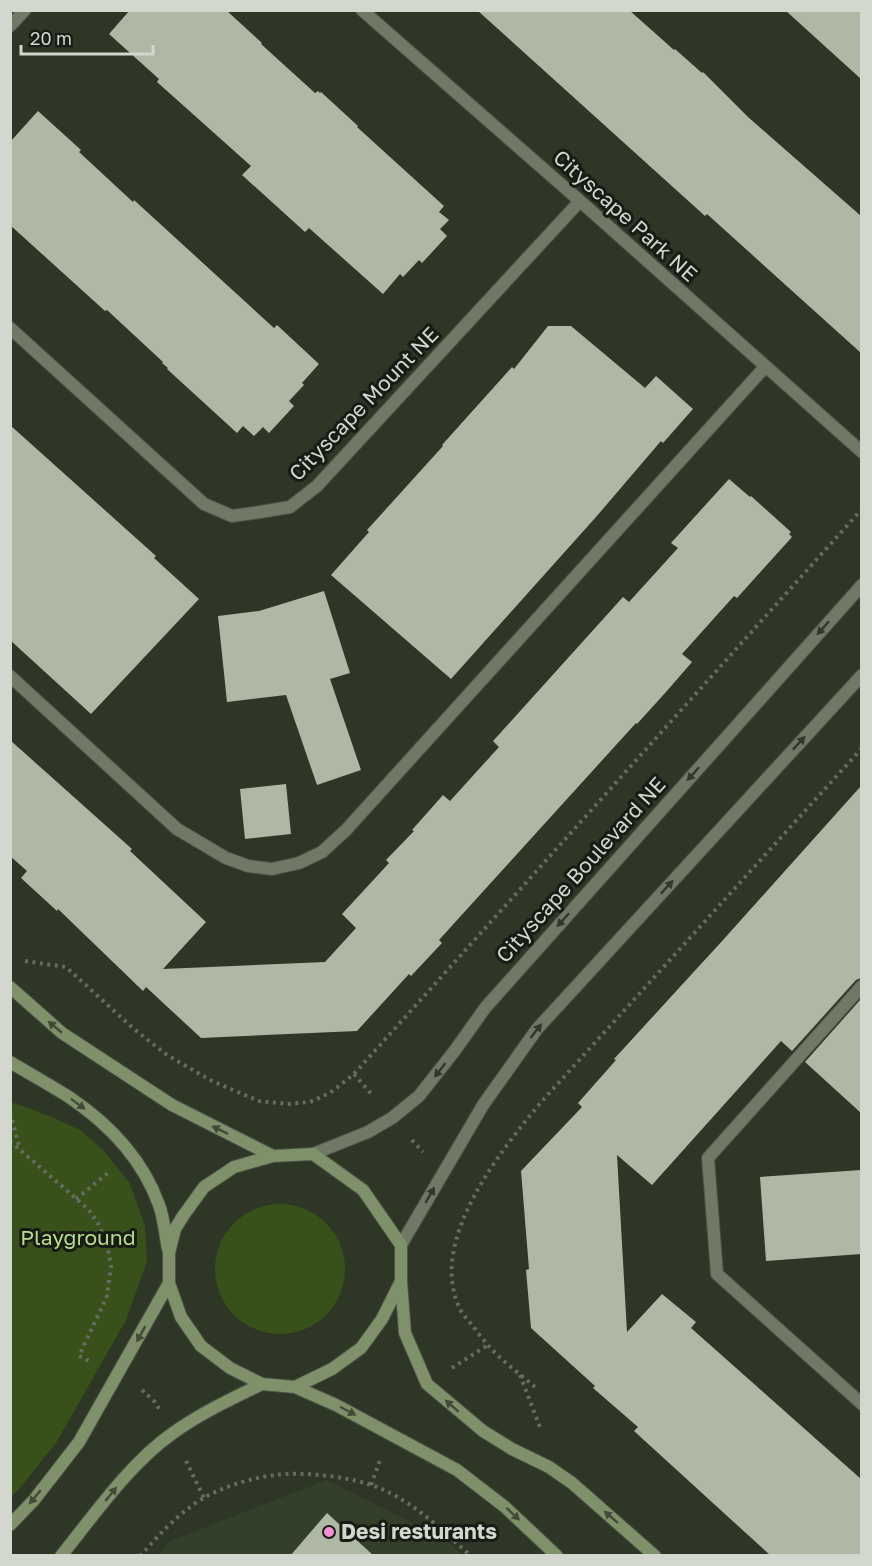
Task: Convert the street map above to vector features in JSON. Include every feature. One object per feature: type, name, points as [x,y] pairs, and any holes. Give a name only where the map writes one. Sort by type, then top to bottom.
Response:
[{"type":"street","points":[[10,26],[25,10]]},
{"type":"street","name":"Cityscape Park NE","points":[[362,10],[580,201],[861,453]]},
{"type":"street","name":"Cityscape Mount NE","points":[[10,328],[204,504],[232,516],[290,507],[317,486],[580,201]]},
{"type":"street","points":[[10,676],[177,829],[226,858],[248,866],[272,869],[299,863],[322,852],[346,830],[765,367]]},
{"type":"street","name":"Cityscape Boulevard NE","points":[[313,1154],[368,1132],[392,1118],[419,1096],[456,1049],[484,1008],[861,585]]},
{"type":"street","points":[[655,1556],[573,1483],[549,1467],[512,1449],[483,1431],[427,1384],[405,1333],[401,1245],[483,1105],[537,1029],[861,675]]},
{"type":"street","points":[[861,986],[708,1158],[717,1274],[861,1404]]},
{"type":"street","points":[[10,987],[62,1033],[172,1105],[273,1156]]},
{"type":"street","points":[[10,1062],[69,1097],[96,1118],[116,1135],[148,1179],[160,1206],[169,1253],[169,1283],[181,1317],[201,1347],[230,1368],[262,1384],[295,1387],[336,1405],[457,1470],[505,1507],[557,1556]]},
{"type":"street","points":[[169,1253],[176,1229],[204,1187],[234,1167],[273,1156],[313,1154],[363,1190],[401,1245]]},
{"type":"street","points":[[295,1387],[332,1369],[361,1348],[382,1319],[401,1281]]},
{"type":"street","points":[[10,1525],[34,1500],[79,1442],[169,1283]]},
{"type":"street","points":[[61,1556],[148,1453],[171,1434],[210,1409],[262,1384]]},
{"type":"path","points":[[22,961],[66,967],[134,1029],[167,1055],[212,1081],[259,1101],[287,1104],[310,1102],[330,1093],[354,1074],[861,509]]},
{"type":"path","points":[[535,1387],[488,1345],[460,1309],[452,1288],[452,1250],[463,1219],[484,1177],[515,1133],[543,1100],[861,748]]},
{"type":"path","points":[[10,1113],[20,1149]]},
{"type":"path","points":[[10,1141],[88,1209],[98,1223],[107,1244],[111,1266],[107,1296],[79,1356]]},
{"type":"path","points":[[519,1372],[560,1475]]},
{"type":"path","points":[[140,1556],[183,1512],[207,1496],[242,1482],[276,1475],[346,1478],[380,1488],[434,1523],[471,1556]]},
{"type":"shaded area","points":[[327,1480],[443,1538],[463,1555],[158,1556],[170,1541]]},
{"type":"green space","name":"Playground","points":[[11,1102],[80,1130],[103,1150],[129,1182],[145,1225],[147,1261],[126,1320],[56,1443],[11,1497]]},
{"type":"green space","points":[[280,1204],[305,1209],[326,1223],[340,1244],[345,1269],[340,1294],[326,1315],[305,1329],[280,1334],[255,1329],[234,1315],[220,1294],[215,1269],[220,1244],[234,1223],[255,1209]]},
{"type":"building","points":[[130,10],[226,10],[315,93],[321,92],[444,206],[439,212],[449,220],[440,229],[447,236],[422,263],[419,260],[403,277],[400,274],[383,294],[309,228],[305,232],[242,175],[251,166],[157,82],[159,79],[109,34]]},
{"type":"building","points":[[477,10],[629,10],[703,72],[748,117],[861,216],[861,353],[707,214],[705,216]]},
{"type":"building","points":[[785,10],[861,10],[861,79]]},
{"type":"building","points":[[38,111],[133,202],[134,200],[274,328],[277,325],[319,364],[289,401],[294,406],[269,433],[263,427],[254,436],[243,426],[237,433],[107,310],[105,311],[10,225],[10,142]]},
{"type":"building","points":[[548,326],[571,326],[645,388],[656,376],[693,409],[663,443],[661,441],[451,679],[331,575],[369,532],[367,530],[442,445],[512,367],[514,369]]},
{"type":"building","points":[[10,425],[156,556],[154,558],[199,599],[91,714],[10,640]]},
{"type":"building","points":[[729,479],[791,532],[789,534],[792,537],[737,598],[734,596],[682,654],[692,662],[666,692],[439,940],[442,943],[411,976],[409,974],[357,1031],[201,1038],[146,987],[143,991],[58,909],[57,911],[21,878],[27,871],[10,856],[10,740],[132,849],[130,851],[206,922],[163,969],[325,962],[356,928],[342,914],[389,863],[386,860],[414,831],[412,830],[443,795],[450,801],[499,747],[493,741],[623,597],[629,602],[678,548],[671,543]]},
{"type":"building","points":[[324,591],[350,673],[330,679],[361,770],[317,785],[286,695],[227,702],[218,616],[259,611]]},
{"type":"building","points":[[286,784],[291,834],[245,839],[240,789]]},
{"type":"building","points":[[861,786],[861,978],[856,980],[792,1051],[781,1041],[652,1185],[617,1155],[627,1332],[662,1294],[696,1322],[691,1328],[861,1479],[861,1556],[771,1556],[634,1431],[638,1427],[593,1388],[595,1386],[531,1328],[521,1171],[582,1107],[578,1103],[616,1060],[614,1059]]},
{"type":"building","points":[[861,999],[861,1113],[805,1062]]},
{"type":"building","points":[[861,1170],[861,1254],[766,1261],[760,1177]]},
{"type":"building","name":"Desi resturants","points":[[327,1513],[374,1556],[290,1556]]},
{"type":"place","name":"Desi resturants","points":[[329,1532]]}]
